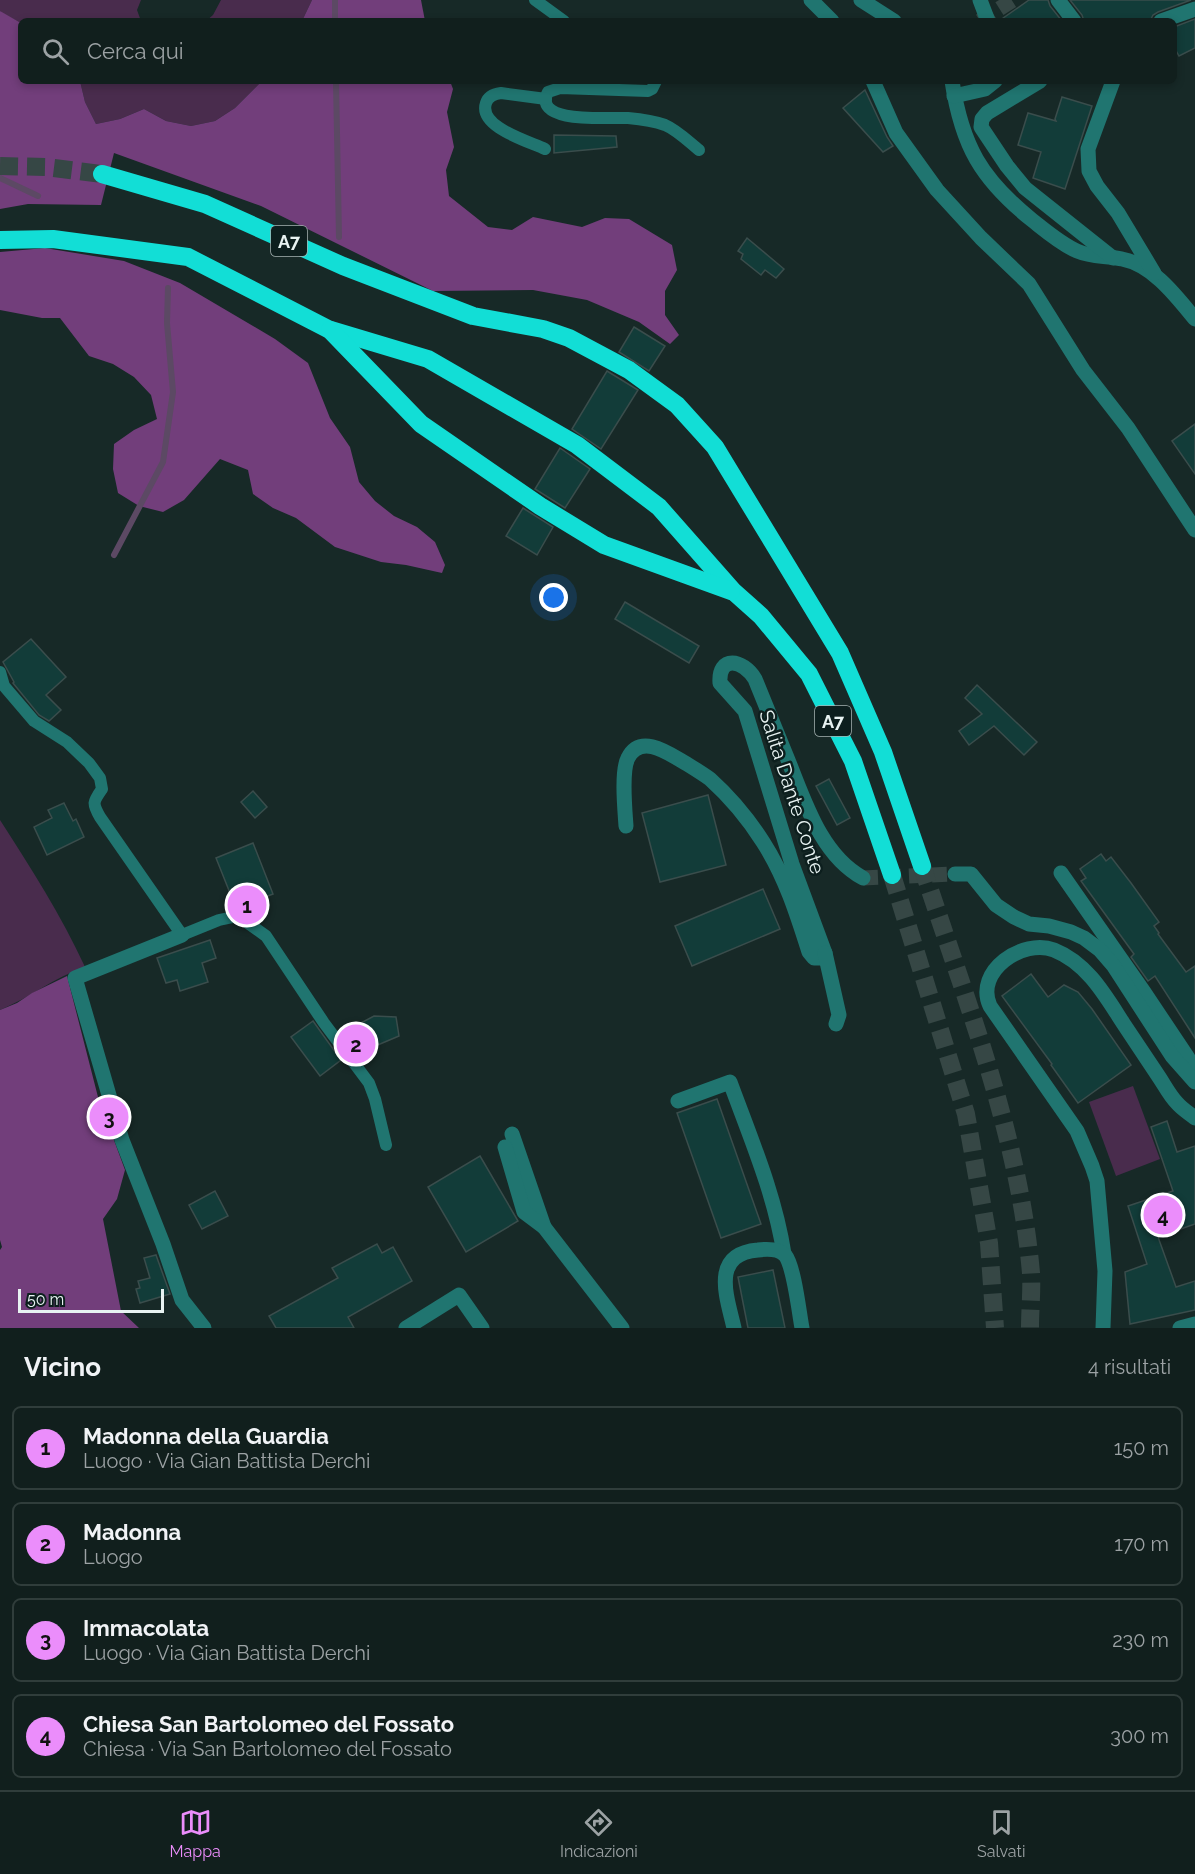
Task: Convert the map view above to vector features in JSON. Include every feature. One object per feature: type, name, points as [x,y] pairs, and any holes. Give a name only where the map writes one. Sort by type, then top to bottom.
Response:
[{"type":"highway","name":"A7","points":[[102,174],[205,204],[344,266],[473,316],[543,329],[568,338],[629,370],[677,405],[715,447],[840,653],[883,752],[922,866]]},
{"type":"highway","name":"A7","points":[[0,240],[52,239],[188,257],[328,328],[428,359],[577,445],[659,507],[733,591],[761,616],[809,674],[853,761],[892,875]]},
{"type":"highway","name":"A7","points":[[328,328],[421,424],[540,506],[604,545],[733,591]]},
{"type":"street","points":[[811,0],[829,18]]},
{"type":"street","points":[[861,0],[889,18]]},
{"type":"street","points":[[980,0],[987,18]]},
{"type":"street","points":[[1058,0],[1072,18]]},
{"type":"street","points":[[1170,18],[1195,9]]},
{"type":"street","points":[[874,84],[896,133],[937,190],[981,238],[1029,284],[1083,370],[1128,428],[1195,530]]},
{"type":"street","points":[[991,84],[985,89],[953,89],[960,121],[974,157],[995,187],[1024,214],[1076,250],[1088,255],[1132,262],[1156,277],[1195,319]]},
{"type":"street","points":[[1035,84],[987,113],[982,119],[981,127],[1025,188],[1113,258]]},
{"type":"street","points":[[1112,84],[1088,149],[1089,171],[1097,186],[1118,213],[1156,277]]},
{"type":"street","name":"Salita Dante Conte","points":[[836,1024],[839,1015],[825,953],[792,864],[745,711],[720,683],[721,671],[725,666],[739,663],[752,674],[818,828],[837,858],[863,878]]},
{"type":"street","name":"Salita Dante Conte","points":[[626,826],[625,768],[628,758],[634,750],[640,747],[649,746],[663,750],[710,780],[740,810],[762,841],[781,874],[809,952],[814,958],[822,958],[825,953]]},
{"type":"street","points":[[1061,873],[1195,1070]]},
{"type":"street","points":[[956,874],[970,874],[996,905],[1014,917],[1029,924],[1071,932],[1095,945],[1113,965],[1172,1056],[1195,1082]]},
{"type":"street","points":[[182,935],[75,978],[122,1140],[163,1244],[182,1300],[204,1328]]},
{"type":"street","points":[[1103,1328],[1105,1271],[1097,1181],[1077,1131],[990,1006],[986,990],[991,975],[1011,956],[1033,948],[1048,948],[1071,959],[1103,991],[1176,1102],[1195,1118]]},
{"type":"street","points":[[678,1101],[730,1083],[780,1226],[784,1254],[790,1267],[802,1328]]},
{"type":"street","points":[[508,1140],[524,1212],[544,1227],[622,1328]]},
{"type":"street","points":[[734,1328],[725,1286],[728,1265],[736,1257],[752,1250],[775,1250],[784,1254]]},
{"type":"street","points":[[406,1328],[459,1295],[482,1328]]},
{"type":"street","points":[[1180,1328],[1195,1324]]},
{"type":"lane","points":[[535,0],[560,18]]},
{"type":"lane","points":[[654,84],[648,91],[560,88],[548,92],[546,99],[548,108],[563,115],[583,118],[629,118],[667,126],[699,150]]},
{"type":"lane","points":[[545,149],[490,122],[485,109],[489,97],[494,94],[546,99]]},
{"type":"lane","points":[[0,672],[4,686],[34,720],[67,742],[89,763],[100,778],[102,789],[94,801],[94,807],[182,935],[219,920],[238,916],[266,936],[324,1023],[369,1083],[386,1145]]},
{"type":"shaded area","points":[[0,0],[141,0],[137,10],[140,18],[18,18],[18,21],[0,11]]},
{"type":"shaded area","points":[[221,0],[312,0],[303,18],[210,18]]},
{"type":"shaded area","points":[[312,0],[421,0],[424,18],[303,18]]},
{"type":"shaded area","points":[[0,11],[18,21],[18,84],[81,84],[85,102],[96,124],[120,119],[144,109],[166,121],[191,126],[215,121],[235,108],[259,84],[451,84],[453,89],[447,112],[454,147],[446,170],[449,196],[488,227],[512,230],[533,217],[582,227],[605,218],[629,219],[672,245],[677,270],[665,291],[665,315],[679,335],[670,344],[639,322],[587,300],[533,290],[433,291],[261,206],[114,153],[101,205],[28,204],[0,209]]},
{"type":"shaded area","points":[[81,84],[259,84],[235,108],[215,121],[191,126],[166,121],[144,109],[120,119],[96,124],[85,102]]},
{"type":"shaded area","points":[[45,248],[124,261],[180,283],[275,339],[308,363],[330,418],[350,447],[359,482],[375,501],[394,516],[417,527],[435,542],[445,565],[442,573],[381,562],[335,547],[296,518],[273,508],[253,494],[248,470],[220,459],[184,500],[163,512],[139,506],[118,493],[113,469],[114,444],[134,430],[157,419],[151,395],[134,377],[113,364],[89,356],[60,318],[42,318],[0,310],[0,252]]},
{"type":"shaded area","points":[[0,820],[56,910],[85,967],[63,976],[0,1010]]},
{"type":"shaded area","points":[[67,976],[98,1097],[125,1170],[117,1199],[103,1219],[121,1311],[139,1328],[0,1328],[0,1250],[2,1247],[0,1240],[0,1010]]},
{"type":"shaded area","points":[[1133,1086],[1160,1159],[1116,1176],[1089,1102]]},
{"type":"building","points":[[1029,0],[1048,0],[1060,18],[1003,18]]},
{"type":"building","points":[[1070,0],[1191,0],[1158,12],[1152,18],[1083,18]]},
{"type":"building","points":[[1195,19],[1195,48],[1179,56],[1177,52],[1177,26]]},
{"type":"building","points":[[865,90],[893,146],[883,152],[843,108]]},
{"type":"building","points":[[1062,97],[1092,106],[1065,189],[1033,178],[1041,152],[1018,145],[1028,113],[1056,121]]},
{"type":"building","points":[[554,135],[616,136],[617,147],[554,153]]},
{"type":"building","points":[[747,238],[784,269],[776,278],[765,270],[761,275],[741,259],[743,254],[738,251]]},
{"type":"building","points":[[634,327],[665,346],[649,371],[619,352]]},
{"type":"building","points":[[607,371],[638,390],[601,449],[572,429]]},
{"type":"building","points":[[1195,424],[1195,474],[1172,441]]},
{"type":"building","points":[[560,448],[590,469],[565,508],[535,489]]},
{"type":"building","points":[[523,508],[553,527],[537,555],[506,536]]},
{"type":"building","points":[[625,602],[699,646],[689,663],[615,619]]},
{"type":"building","points":[[31,639],[66,677],[46,695],[61,710],[49,721],[39,715],[13,683],[3,662]]},
{"type":"building","points":[[977,685],[1037,742],[1024,755],[994,726],[969,745],[959,731],[982,714],[965,698]]},
{"type":"building","points":[[829,779],[850,818],[837,825],[816,786]]},
{"type":"building","points":[[253,791],[267,807],[255,818],[241,802]]},
{"type":"building","points":[[708,795],[726,865],[660,882],[642,813]]},
{"type":"building","points":[[64,803],[73,821],[76,819],[84,837],[47,855],[34,827],[52,818],[48,810]]},
{"type":"building","points":[[253,843],[273,894],[236,908],[216,858]]},
{"type":"building","points":[[1101,854],[1106,861],[1111,857],[1131,883],[1159,922],[1154,926],[1158,934],[1186,972],[1195,966],[1195,1038],[1155,976],[1148,981],[1131,957],[1134,954],[1081,881],[1086,878],[1080,869]]},
{"type":"building","points":[[763,889],[780,929],[692,966],[675,926]]},
{"type":"building","points":[[210,940],[216,958],[202,963],[208,982],[180,991],[177,980],[166,983],[157,958]]},
{"type":"building","points":[[1031,974],[1048,997],[1064,985],[1078,992],[1131,1065],[1078,1103],[1002,996]]},
{"type":"building","points":[[374,1016],[396,1017],[399,1036],[361,1052],[358,1048],[355,1050],[342,1033]]},
{"type":"building","points":[[313,1021],[341,1060],[320,1076],[291,1037]]},
{"type":"building","points":[[717,1099],[761,1224],[721,1238],[677,1113]]},
{"type":"building","points":[[1167,1121],[1177,1152],[1195,1146],[1195,1224],[1158,1237],[1176,1287],[1195,1281],[1195,1310],[1130,1324],[1125,1272],[1147,1264],[1128,1206],[1173,1191],[1151,1127]]},
{"type":"building","points":[[480,1156],[518,1221],[466,1252],[428,1187]]},
{"type":"building","points":[[215,1191],[228,1216],[202,1229],[189,1205]]},
{"type":"building","points":[[377,1244],[382,1253],[393,1247],[412,1281],[348,1317],[354,1328],[276,1328],[269,1316],[338,1278],[332,1268]]},
{"type":"building","points":[[156,1255],[170,1294],[140,1303],[136,1289],[140,1288],[138,1281],[150,1278],[144,1258]]},
{"type":"building","points":[[773,1270],[785,1328],[748,1328],[738,1277]]},
{"type":"waterway","points":[[335,0],[335,18]]},
{"type":"waterway","points":[[336,84],[339,237]]},
{"type":"waterway","points":[[0,178],[38,196]]},
{"type":"waterway","points":[[114,555],[163,462],[173,392],[167,323],[168,288]]},
{"type":"tunnel","points":[[985,18],[1013,0]]},
{"type":"tunnel","points":[[0,166],[46,167],[102,174]]},
{"type":"tunnel","points":[[922,866],[988,1067],[1015,1169],[1025,1221],[1031,1273],[1030,1328]]},
{"type":"tunnel","points":[[863,878],[955,874]]},
{"type":"tunnel","points":[[892,875],[966,1114],[989,1243],[995,1328]]},
{"type":"place","name":"Madonna della Guardia","points":[[247,905]]},
{"type":"place","name":"Madonna","points":[[356,1044]]},
{"type":"place","name":"Immacolata","points":[[109,1117]]},
{"type":"place","name":"Chiesa San Bartolomeo del Fossato","points":[[1163,1215]]}]
